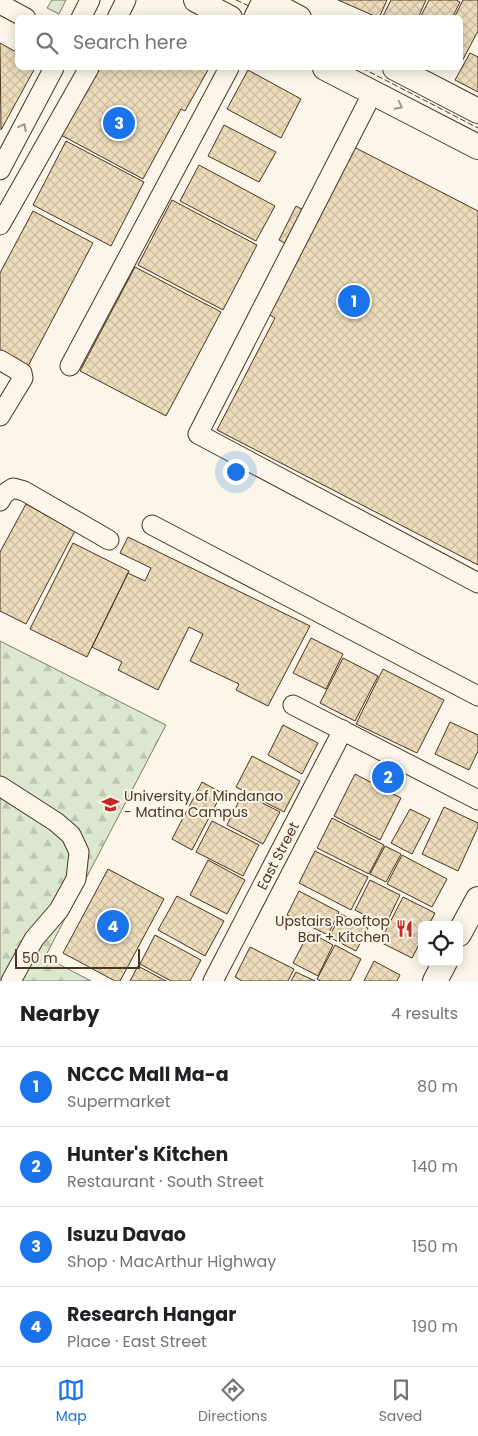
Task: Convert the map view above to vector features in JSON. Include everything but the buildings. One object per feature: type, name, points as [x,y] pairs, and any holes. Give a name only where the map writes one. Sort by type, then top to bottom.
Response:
[{"type":"main road","points":[[196,0],[224,15]]},
{"type":"main road","points":[[258,15],[265,0],[293,15]]},
{"type":"main road","points":[[329,70],[478,147]]},
{"type":"main road","points":[[399,70],[478,111]]},
{"type":"main road","points":[[463,927],[478,899]]},
{"type":"main road","points":[[435,981],[443,966]]},
{"type":"street","points":[[82,15],[90,0]]},
{"type":"street","points":[[118,15],[126,0]]},
{"type":"street","points":[[0,4],[20,15]]},
{"type":"street","points":[[0,170],[53,70]]},
{"type":"street","points":[[0,225],[88,70]]},
{"type":"street","points":[[70,366],[229,70]]},
{"type":"street","points":[[373,92],[198,434],[478,583]]},
{"type":"street","points":[[0,360],[22,373],[23,378],[0,416]]},
{"type":"street","points":[[0,501],[4,494],[12,488],[24,491],[110,540]]},
{"type":"street","points":[[152,525],[478,696]]},
{"type":"street","points":[[293,705],[478,800]]},
{"type":"street","name":"East Street","points":[[213,981],[343,730]]},
{"type":"street","points":[[0,786],[56,822],[71,835],[79,852],[76,880],[59,910],[34,939],[11,981]]},
{"type":"green space","points":[[52,0],[66,0],[59,14],[47,8]]},
{"type":"green space","points":[[0,641],[166,725],[45,957],[91,981],[0,981]]},
{"type":"fence","points":[[236,0],[249,6]]},
{"type":"fence","points":[[366,70],[478,128]]},
{"type":"place","name":"Isuzu Davao","points":[[119,123]]},
{"type":"place","name":"NCCC Mall Ma-a","points":[[354,301]]},
{"type":"place","name":"Hunter's Kitchen","points":[[388,777]]},
{"type":"place","name":"University of Mindanao - Matina Campus","points":[[110,804]]},
{"type":"place","name":"Research Hangar","points":[[113,926]]},
{"type":"place","name":"Upstairs Rooftop Bar + Kitchen","points":[[404,929]]}]
